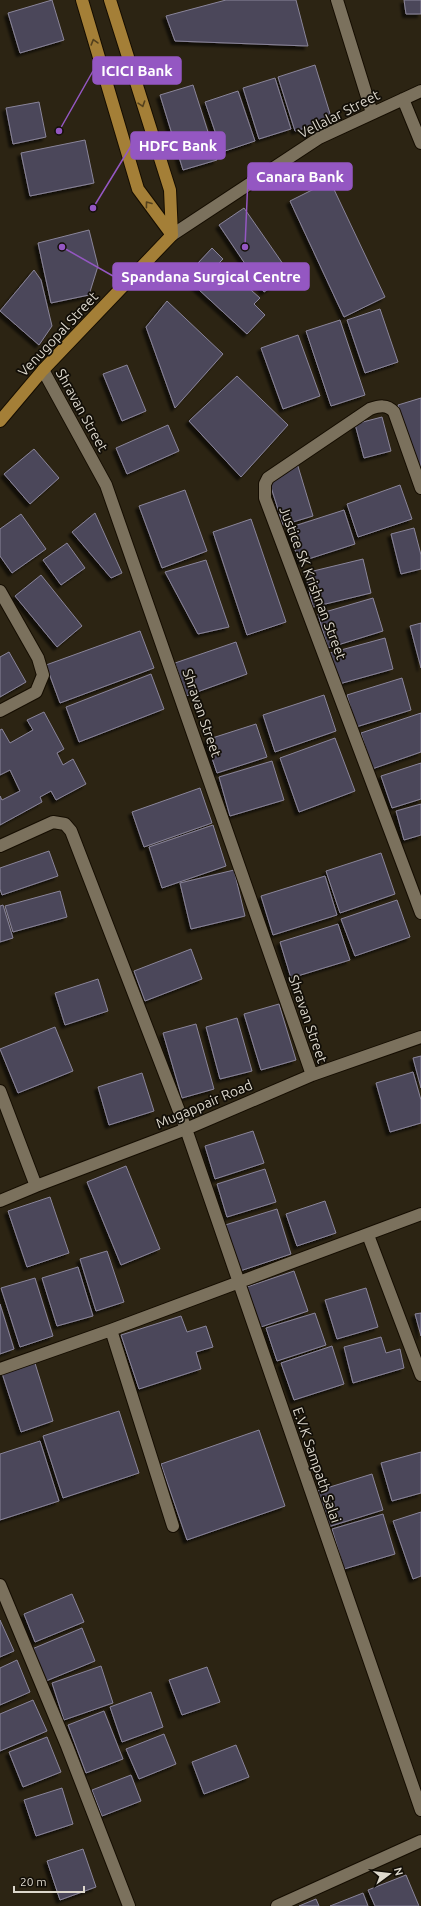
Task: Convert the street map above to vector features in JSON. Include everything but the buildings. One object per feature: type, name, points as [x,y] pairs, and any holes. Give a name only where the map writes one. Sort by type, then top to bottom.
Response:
[{"type":"main road","points":[[82,0],[138,189],[172,235]]},
{"type":"main road","points":[[110,0],[170,190],[172,235]]},
{"type":"main road","name":"Venugopal Street","points":[[0,421],[43,370],[172,235]]},
{"type":"street","points":[[337,0],[372,113]]},
{"type":"street","name":"Vellalar Street","points":[[172,235],[319,138],[421,91]]},
{"type":"street","points":[[403,99],[421,143]]},
{"type":"street","name":"Shravan Street","points":[[43,370],[106,485],[312,1075]]},
{"type":"street","name":"Justice SK Krishnan Street","points":[[421,488],[394,412],[390,408],[379,406],[370,409],[268,478],[264,490],[268,505],[421,913]]},
{"type":"street","points":[[0,591],[38,658],[43,675],[36,692],[0,711]]},
{"type":"street","name":"E.V.K Sampath Salai","points":[[0,846],[53,822],[65,824],[71,831],[186,1129],[421,1810]]},
{"type":"street","name":"Mugappair Road","points":[[0,1201],[186,1129],[312,1075],[421,1037]]},
{"type":"street","points":[[0,1091],[36,1186]]},
{"type":"street","points":[[0,1369],[111,1330],[421,1214]]},
{"type":"street","points":[[368,1235],[421,1375]]},
{"type":"street","points":[[111,1330],[173,1526]]},
{"type":"street","points":[[0,1585],[67,1746],[129,1906]]},
{"type":"street","points":[[277,1906],[421,1840]]},
{"type":"place","name":"ICICI Bank","points":[[59,131]]},
{"type":"place","name":"HDFC Bank","points":[[93,208]]},
{"type":"place","name":"Spandana Surgical Centre","points":[[62,247]]},
{"type":"place","name":"Canara Bank","points":[[245,247]]}]
